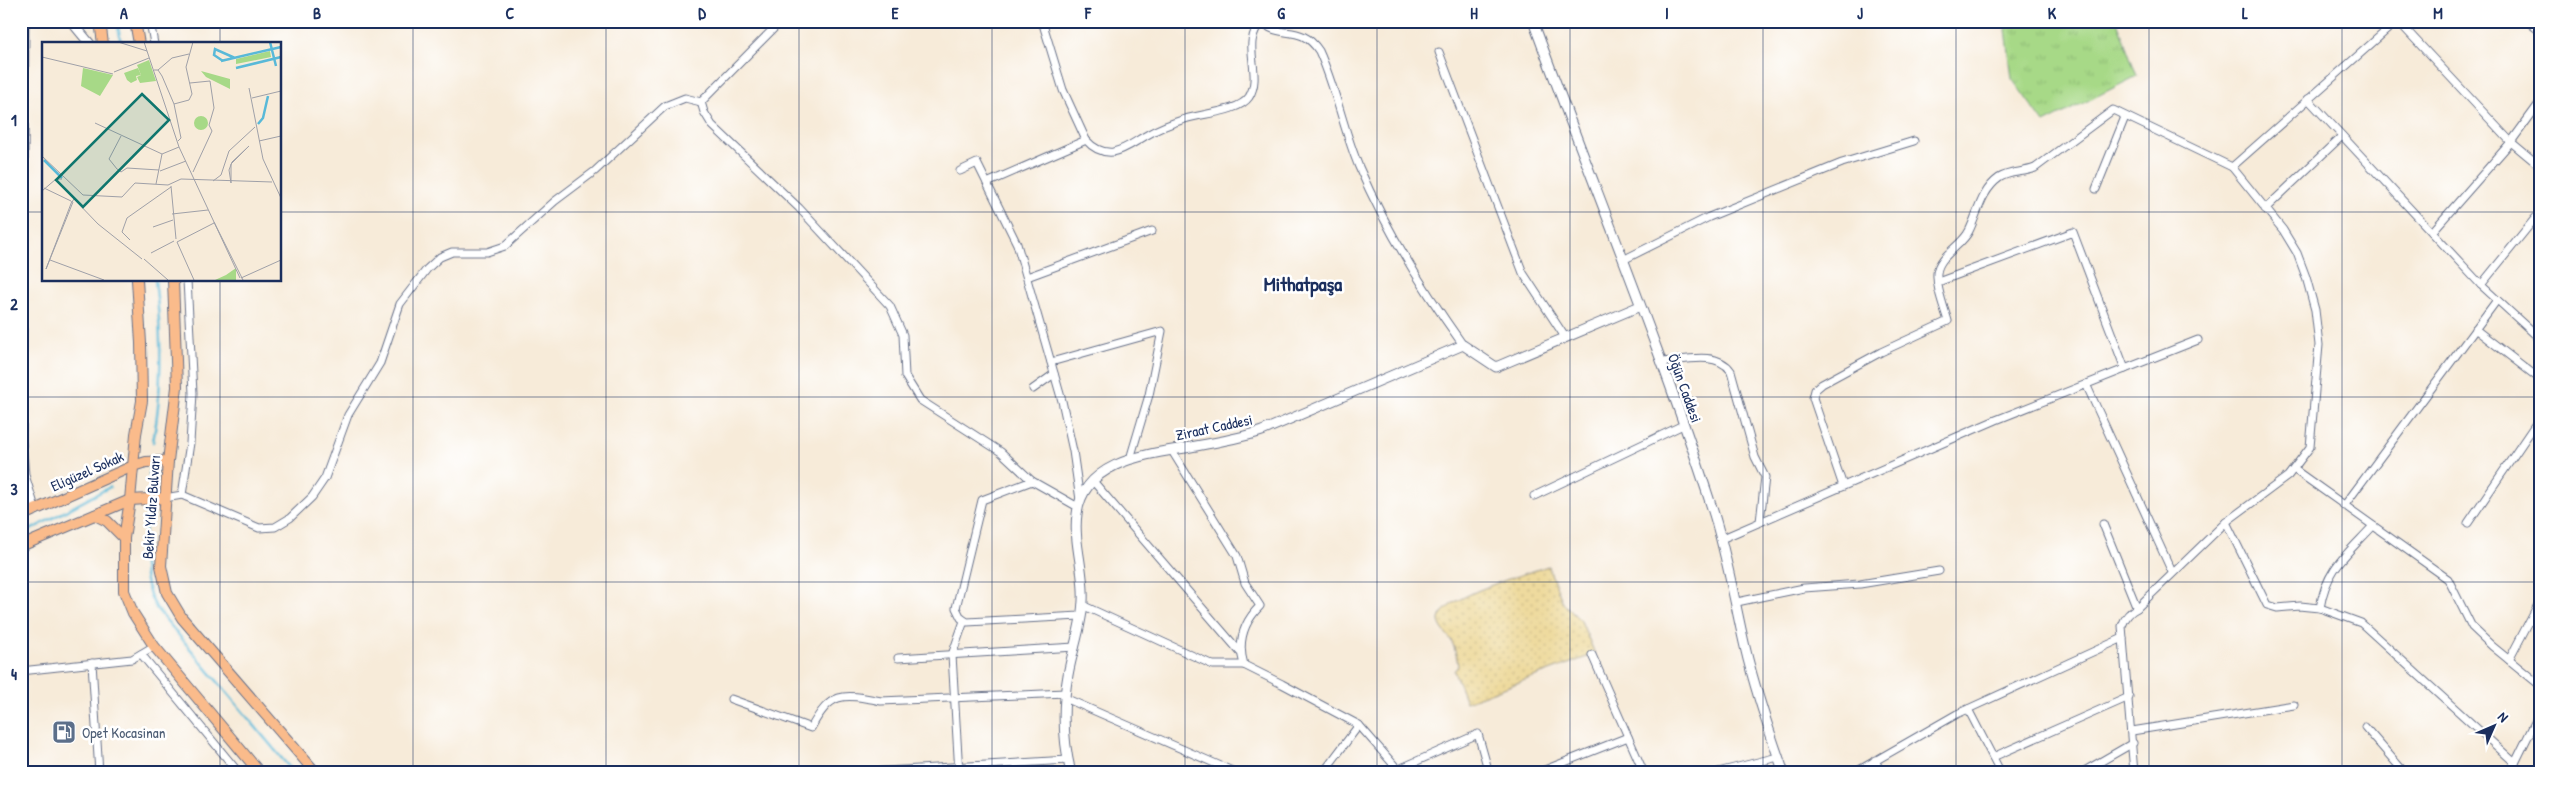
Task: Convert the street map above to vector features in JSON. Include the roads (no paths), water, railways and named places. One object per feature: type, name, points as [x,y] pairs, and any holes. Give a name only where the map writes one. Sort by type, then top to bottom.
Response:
[{"type":"main road","points":[[100,21],[103,42]]},
{"type":"main road","points":[[134,21],[138,42]]},
{"type":"main road","name":"Bekir Yıldız Bulvarı","points":[[136,281],[141,343],[142,401],[124,538],[124,592],[133,613],[154,646],[259,772]]},
{"type":"main road","name":"Bekir Yıldız Bulvarı","points":[[172,281],[177,380],[165,498],[161,566],[164,584],[171,602],[182,618],[316,773]]},
{"type":"main road","name":"Eligüzel Sokak","points":[[21,516],[133,466],[146,462],[168,461]]},
{"type":"main road","points":[[21,546],[130,500],[165,498]]},
{"type":"main road","points":[[94,515],[107,521],[124,538]]},
{"type":"street","points":[[71,21],[88,42]]},
{"type":"street","points":[[150,21],[154,42]]},
{"type":"street","points":[[700,102],[781,21]]},
{"type":"street","points":[[1043,22],[1063,90],[1086,140],[1099,150],[1118,151],[1177,122],[1238,107],[1248,98],[1254,84],[1250,44],[1257,26],[1262,21],[1276,31],[1302,34],[1312,41],[1322,56],[1350,145],[1380,212],[1415,273],[1463,345],[1496,367],[1640,306]]},
{"type":"street","name":"Öğün Caddesi","points":[[1532,21],[1623,260],[1683,425],[1721,539],[1737,602],[1745,647],[1762,712],[1784,773]]},
{"type":"street","points":[[2232,167],[2398,21],[2511,142],[2541,167]]},
{"type":"street","points":[[2527,21],[2541,32]]},
{"type":"street","points":[[25,24],[22,99],[22,443],[25,476],[36,510]]},
{"type":"street","points":[[1439,52],[1523,273],[1565,338]]},
{"type":"street","points":[[165,498],[182,495],[259,528],[275,527],[290,518],[312,498],[325,478],[348,415],[380,363],[397,309],[423,272],[440,257],[452,252],[487,252],[505,246],[555,201],[595,171],[665,106],[685,98],[700,102]]},
{"type":"street","points":[[2308,99],[2481,285],[2541,340]]},
{"type":"street","points":[[2432,232],[2511,142],[2541,100]]},
{"type":"street","points":[[700,102],[712,125],[799,208],[890,306],[903,335],[906,376],[920,400],[1001,452],[1032,480],[1079,503]]},
{"type":"street","points":[[1843,486],[1813,398],[1815,390],[1822,384],[1881,352],[1948,321],[1938,282],[1940,265],[1969,232],[1980,204],[1997,180],[2008,174],[2022,173],[2035,168],[2112,110],[2232,167],[2283,230],[2297,253],[2306,277],[2317,320],[2318,357],[2310,447],[2295,470],[2282,482],[2226,522],[2172,572],[2137,608],[2130,611],[2124,620],[2134,773]]},
{"type":"street","points":[[2096,189],[2126,117]]},
{"type":"street","points":[[2265,209],[2342,136]]},
{"type":"street","points":[[987,182],[1086,140]]},
{"type":"street","points":[[1623,260],[1718,213],[1842,163],[1914,140]]},
{"type":"street","points":[[960,171],[977,163],[1017,244],[1070,434],[1079,503],[1077,522],[1082,605],[1065,695],[1064,730],[1070,773]]},
{"type":"street","points":[[2481,285],[2541,211]]},
{"type":"street","points":[[1027,277],[1152,231]]},
{"type":"street","points":[[1938,282],[2073,232],[2125,369]]},
{"type":"street","points":[[182,495],[190,443],[193,393],[187,281]]},
{"type":"street","points":[[2344,506],[2497,300]]},
{"type":"street","points":[[2475,329],[2541,380]]},
{"type":"street","points":[[1051,362],[1162,331],[1149,395],[1130,459]]},
{"type":"street","points":[[1721,539],[1996,420],[2198,340]]},
{"type":"street","name":"Ziraat Caddesi","points":[[1079,503],[1093,481],[1115,465],[1130,459],[1238,439],[1262,431],[1463,345]]},
{"type":"street","points":[[1661,362],[1712,358],[1721,361],[1731,371],[1755,457],[1765,477],[1760,522]]},
{"type":"street","points":[[1033,389],[1054,374]]},
{"type":"street","points":[[2086,384],[2172,572]]},
{"type":"street","points":[[2468,523],[2541,416]]},
{"type":"street","points":[[1534,496],[1683,425]]},
{"type":"street","points":[[1172,451],[1237,556],[1245,583],[1260,606],[1245,626],[1240,652]]},
{"type":"street","points":[[2295,470],[2448,579],[2472,626],[2541,686]]},
{"type":"street","points":[[964,621],[956,612],[956,604],[982,500],[1032,480]]},
{"type":"street","points":[[1093,481],[1240,652],[1244,665]]},
{"type":"street","points":[[2226,522],[2266,605],[2277,608],[2300,606],[2320,608],[2361,623],[2390,652],[2420,675],[2515,763]]},
{"type":"street","points":[[2102,524],[2137,608]]},
{"type":"street","points":[[2320,608],[2323,588],[2331,573],[2373,526]]},
{"type":"street","points":[[1737,602],[1796,589],[1860,584],[1939,571]]},
{"type":"street","points":[[2510,660],[2541,599]]},
{"type":"street","points":[[1082,605],[1212,665],[1244,665],[1359,725],[1400,771],[1478,734],[1489,773]]},
{"type":"street","points":[[964,621],[1080,616]]},
{"type":"street","points":[[959,770],[952,655],[964,621]]},
{"type":"street","points":[[1854,773],[1968,709],[2124,638]]},
{"type":"street","points":[[21,671],[132,659],[154,646]]},
{"type":"street","points":[[898,658],[1074,648]]},
{"type":"street","points":[[141,654],[238,772]]},
{"type":"street","points":[[1592,655],[1644,773]]},
{"type":"street","points":[[92,663],[99,773]]},
{"type":"street","points":[[731,699],[811,728],[825,705],[836,698],[881,701],[1065,695],[1237,773]]},
{"type":"street","points":[[1993,757],[2129,698]]},
{"type":"street","points":[[2132,731],[2294,705]]},
{"type":"street","points":[[1968,709],[2001,773]]},
{"type":"street","points":[[2507,773],[2515,763],[2541,710]]},
{"type":"street","points":[[1323,773],[1359,725]]},
{"type":"street","points":[[2365,727],[2405,773]]},
{"type":"street","points":[[1538,773],[1628,737]]},
{"type":"street","points":[[2082,773],[2133,743]]},
{"type":"street","points":[[1714,773],[1778,758]]},
{"type":"street","points":[[851,773],[959,770],[1068,760]]},
{"type":"street","points":[[1875,760],[1881,773]]},
{"type":"street","points":[[198,773],[259,772]]},
{"type":"waterway","points":[[117,21],[121,42]]},
{"type":"waterway","points":[[153,442],[160,381],[159,320],[155,281]]},
{"type":"waterway","points":[[149,483],[150,465]]},
{"type":"waterway","points":[[21,535],[110,487]]},
{"type":"waterway","points":[[147,512],[144,536],[145,573],[147,585],[156,608],[294,773]]},
{"type":"place","name":"Opet Kocasinan","points":[[64,732]]},
{"type":"district","name":"Mithatpaşa","points":[[1303,283]]}]
